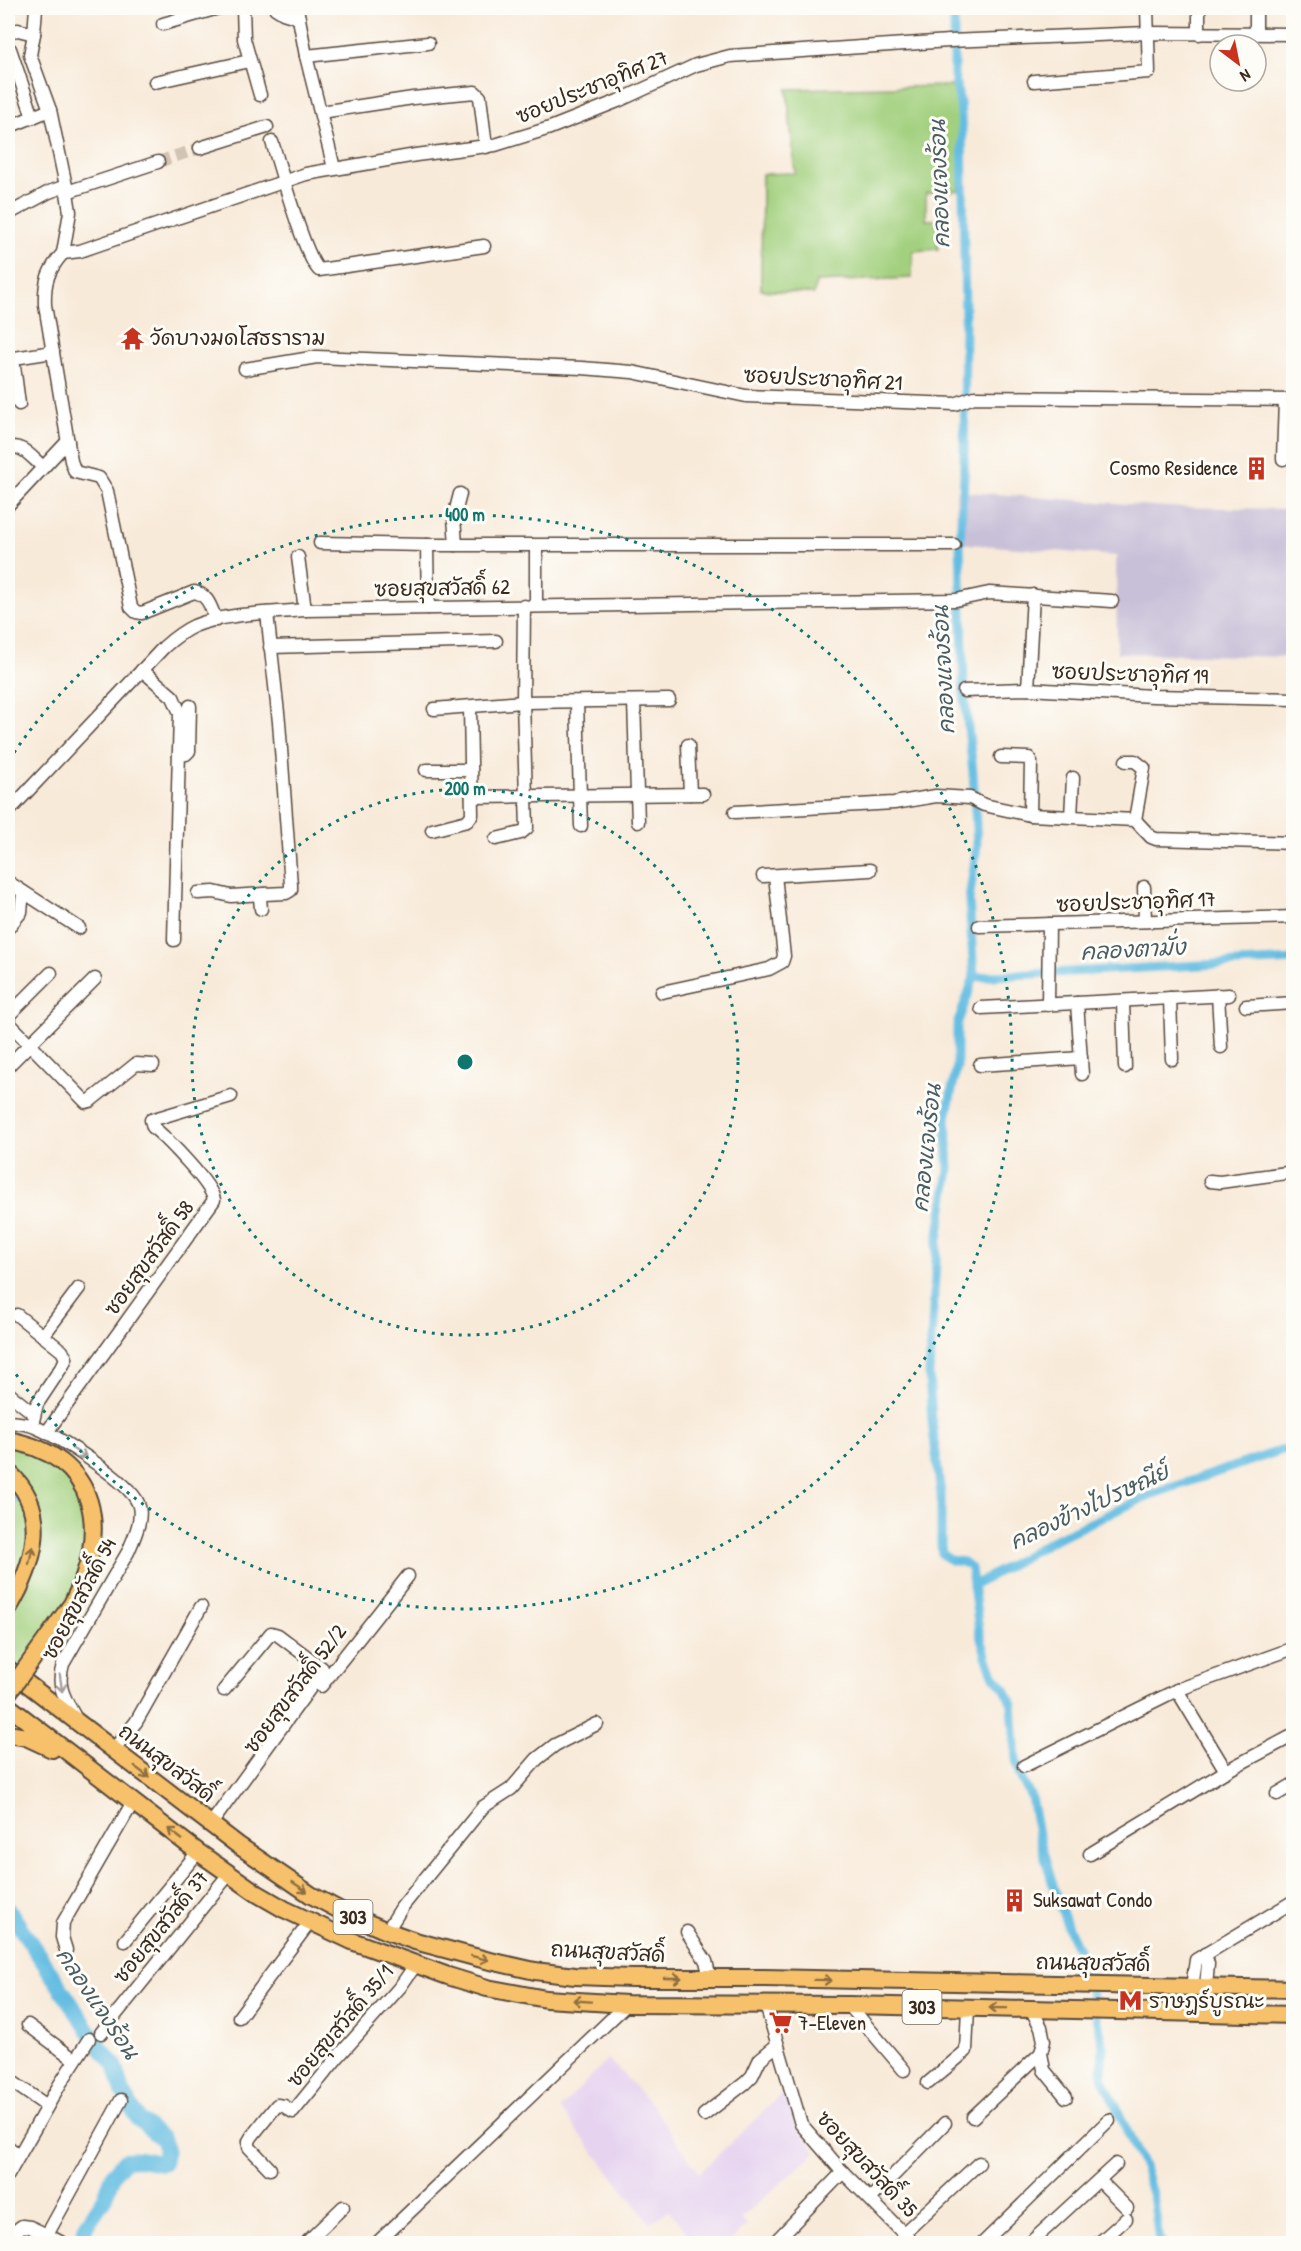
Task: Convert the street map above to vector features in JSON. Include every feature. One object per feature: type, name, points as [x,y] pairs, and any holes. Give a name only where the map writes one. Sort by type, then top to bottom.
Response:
[{"type":"main road","points":[[8,1440],[43,1450],[73,1473],[83,1488],[93,1523],[89,1563],[80,1589],[72,1604],[8,1693]]},
{"type":"main road","points":[[8,1473],[27,1494],[33,1512],[35,1533],[25,1576],[8,1609]]},
{"type":"main road","name":"ถนนสุขสวัสดิ์","points":[[9,1670],[213,1826],[311,1895],[387,1931],[476,1957],[535,1971],[574,1976],[1293,1989]]},
{"type":"main road","name":"303","points":[[8,1706],[198,1852],[258,1894],[352,1941],[487,1988],[546,1999],[627,2004],[849,2005],[1293,2015]]},
{"type":"main road","points":[[8,1734],[26,1737],[80,1762]]},
{"type":"main road","points":[[765,1978],[766,2005]]},
{"type":"street","points":[[36,8],[30,54],[50,110],[70,212],[63,254],[47,275],[44,287],[53,352],[75,472],[99,478],[107,491],[131,607],[136,612],[142,613],[194,592],[201,593],[207,599],[216,620]]},
{"type":"street","points":[[163,24],[218,8]]},
{"type":"street","points":[[243,8],[244,39],[260,95]]},
{"type":"street","points":[[275,8],[283,13],[300,10],[306,56],[334,168]]},
{"type":"street","points":[[1034,81],[1149,72],[1147,8]]},
{"type":"street","points":[[1199,8],[1199,34]]},
{"type":"street","points":[[1256,8],[1256,33]]},
{"type":"street","points":[[8,32],[18,30],[34,34]]},
{"type":"street","name":"ซอยประชาอุทิศ 27","points":[[63,254],[80,251],[285,182],[334,168],[486,147],[550,128],[618,101],[696,65],[720,58],[953,41],[1148,33],[1208,34]]},
{"type":"street","name":"ซอยประชาอุทิศ 27","points":[[1268,34],[1293,34]]},
{"type":"street","points":[[306,56],[428,43]]},
{"type":"street","points":[[10,50],[33,117]]},
{"type":"street","points":[[155,82],[249,62]]},
{"type":"street","points":[[321,112],[413,98],[475,92],[480,97],[486,147]]},
{"type":"street","points":[[8,127],[50,110]]},
{"type":"street","points":[[200,148],[267,126]]},
{"type":"street","points":[[272,142],[306,245],[313,263],[319,270],[484,246]]},
{"type":"street","points":[[8,213],[49,192],[67,189],[158,162]]},
{"type":"street","points":[[20,404],[10,358],[53,352]]},
{"type":"street","name":"ซอยประชาอุทิศ 21","points":[[245,369],[317,357],[632,372],[746,396],[956,404],[974,397],[1289,400]]},
{"type":"street","points":[[1283,459],[1289,400]]},
{"type":"street","points":[[8,505],[68,441]]},
{"type":"street","points":[[8,448],[20,447],[43,467]]},
{"type":"street","points":[[456,545],[454,517],[460,494]]},
{"type":"street","points":[[320,543],[954,545]]},
{"type":"street","points":[[427,545],[428,608]]},
{"type":"street","points":[[496,839],[521,833],[527,828],[524,702],[536,551]]},
{"type":"street","points":[[298,557],[305,610]]},
{"type":"street","name":"ซอยสุขสวัสดิ์ 62","points":[[8,810],[176,636],[195,626],[216,620],[305,610],[956,600],[989,593],[1112,601]]},
{"type":"street","points":[[1028,689],[1034,595]]},
{"type":"street","points":[[198,893],[214,892],[231,896],[286,893],[291,890],[267,613]]},
{"type":"street","points":[[270,647],[496,641]]},
{"type":"street","points":[[142,670],[173,697],[180,713],[174,939]]},
{"type":"street","name":"ซอยประชาอุทิศ 19","points":[[964,691],[1028,689],[1153,696],[1293,699]]},
{"type":"street","points":[[434,709],[524,702],[669,700]]},
{"type":"street","points":[[634,702],[638,822]]},
{"type":"street","points":[[577,703],[581,826]]},
{"type":"street","points":[[179,755],[189,751],[190,706]]},
{"type":"street","points":[[432,830],[471,819],[470,708]]},
{"type":"street","points":[[472,797],[697,794],[688,745]]},
{"type":"street","points":[[1001,757],[1029,758],[1031,762],[1030,815]]},
{"type":"street","points":[[1126,761],[1135,761],[1144,768],[1136,820]]},
{"type":"street","points":[[426,770],[471,770]]},
{"type":"street","points":[[1071,817],[1073,778]]},
{"type":"street","points":[[735,813],[894,803],[936,796],[970,798],[984,805],[1030,815],[1136,820],[1151,837],[1156,839],[1293,843]]},
{"type":"street","points":[[662,992],[769,969],[782,962],[784,956],[769,876],[870,870]]},
{"type":"street","points":[[8,882],[79,928]]},
{"type":"street","points":[[1144,887],[1145,921]]},
{"type":"street","points":[[8,928],[21,912],[23,892]]},
{"type":"street","points":[[261,909],[260,898],[264,894]]},
{"type":"street","name":"ซอยประชาอุทิศ 17","points":[[980,926],[1293,917]]},
{"type":"street","points":[[1048,1005],[1049,924]]},
{"type":"street","points":[[8,1016],[51,973]]},
{"type":"street","points":[[8,1066],[95,979]]},
{"type":"street","points":[[981,1008],[1223,995],[1221,1047]]},
{"type":"street","points":[[1170,998],[1172,1059]]},
{"type":"street","points":[[1123,1001],[1125,1067]]},
{"type":"street","points":[[1077,1003],[1082,1074]]},
{"type":"street","points":[[1246,1006],[1293,1003]]},
{"type":"street","points":[[8,1022],[86,1102],[135,1064],[153,1065]]},
{"type":"street","points":[[980,1065],[1081,1058]]},
{"type":"street","name":"ซอยสุขสวัสดิ์ 58","points":[[47,1432],[214,1200],[211,1191],[184,1158],[153,1127],[151,1120],[231,1096]]},
{"type":"street","points":[[1210,1181],[1220,1182],[1293,1172]]},
{"type":"street","points":[[43,1336],[80,1288]]},
{"type":"street","points":[[8,1393],[32,1419],[66,1358],[62,1351],[17,1315]]},
{"type":"street","name":"ซอยสุขสวัสดิ์ 54","points":[[8,1422],[32,1419],[118,1481],[132,1493],[140,1510],[136,1535],[128,1552],[63,1664],[59,1681],[61,1689],[79,1724]]},
{"type":"street","name":"ซอยสุขสวัสดิ์ 52/2","points":[[213,1826],[408,1576]]},
{"type":"street","points":[[113,1750],[136,1722],[201,1607]]},
{"type":"street","points":[[213,1826],[318,1677],[322,1668],[278,1635],[271,1633],[224,1690]]},
{"type":"street","points":[[1024,1766],[1177,1690],[1293,1648]]},
{"type":"street","points":[[1177,1690],[1226,1771]]},
{"type":"street","points":[[387,1931],[402,1907],[483,1807],[511,1789],[537,1758],[555,1744],[597,1724]]},
{"type":"street","points":[[1090,1854],[1226,1771],[1293,1735]]},
{"type":"street","points":[[1277,1794],[1293,1784]]},
{"type":"street","points":[[66,1950],[62,1938],[63,1923],[133,1802]]},
{"type":"street","points":[[125,1941],[198,1852]]},
{"type":"street","name":"ซอยสุขสวัสดิ์ 37","points":[[101,2032],[229,1874]]},
{"type":"street","points":[[1199,1987],[1196,1960],[1293,1901]]},
{"type":"street","points":[[239,2017],[310,1922]]},
{"type":"street","points":[[687,1932],[706,1961],[710,1978]]},
{"type":"street","name":"ซอยสุขสวัสดิ์ 35/1","points":[[270,2169],[249,2147],[249,2141],[277,2105],[284,2106],[293,2112],[400,1987],[416,1964]]},
{"type":"street","points":[[376,2244],[627,2004]]},
{"type":"street","name":"ซอยสุขสวัสดิ์ 35","points":[[766,2005],[801,2124],[843,2172],[914,2244]]},
{"type":"street","points":[[849,2005],[904,2070]]},
{"type":"street","points":[[928,2083],[966,2051],[968,2008]]},
{"type":"street","points":[[1031,2009],[1041,2027],[1044,2042],[1041,2053],[1044,2070],[1066,2097]]},
{"type":"street","points":[[28,2025],[75,2061]]},
{"type":"street","points":[[8,2175],[47,2106],[89,2039]]},
{"type":"street","points":[[704,2115],[752,2076],[760,2059],[777,2045]]},
{"type":"street","points":[[973,2117],[1041,2053]]},
{"type":"street","points":[[8,2079],[47,2106]]},
{"type":"street","points":[[47,2235],[121,2100]]},
{"type":"street","points":[[982,2244],[1109,2120]]},
{"type":"street","points":[[870,2199],[945,2123]]},
{"type":"street","points":[[8,2147],[19,2154]]},
{"type":"street","points":[[904,2233],[979,2163]]},
{"type":"street","points":[[1029,2244],[1116,2164]]},
{"type":"street","points":[[773,2244],[843,2172]]},
{"type":"street","points":[[1098,2244],[1127,2214],[1099,2180]]},
{"type":"street","points":[[312,2241],[343,2207]]},
{"type":"street","points":[[12,2244],[18,2229],[26,2225],[64,2244]]},
{"type":"shaded area","points":[[1288,408],[1293,408],[1293,657],[1117,653],[1116,556],[957,543],[956,491],[1166,507],[1286,509]]},
{"type":"shaded area","points":[[608,2059],[652,2105],[699,2173],[786,2090],[795,2121],[816,2152],[741,2218],[747,2226],[728,2243],[695,2243],[669,2210],[650,2223],[560,2109]]},
{"type":"green space","points":[[952,86],[957,96],[961,122],[959,190],[926,193],[926,220],[937,220],[938,249],[913,251],[912,278],[816,282],[814,294],[761,290],[762,174],[795,173],[787,89]]},
{"type":"green space","points":[[8,1440],[75,1470],[95,1525],[78,1591],[24,1671],[8,1658]]},
{"type":"waterway","name":"คลองแจงร้อน","points":[[954,8],[954,75],[962,127],[965,311],[964,475],[960,543],[964,691],[973,772],[977,845],[969,900],[974,977],[957,1025],[957,1066],[946,1118],[949,1170],[937,1245],[929,1374],[941,1495],[941,1545],[942,1554],[950,1560],[963,1562],[971,1568],[979,1630],[987,1659],[994,1676],[1005,1689],[1012,1704],[1016,1759],[1020,1776],[1031,1797],[1038,1834],[1056,1895],[1070,1933],[1085,1964],[1103,2044],[1102,2076],[1145,2170],[1154,2201],[1159,2241],[1163,2244]]},
{"type":"waterway","name":"คลองตามั่ง","points":[[974,977],[1294,960]]},
{"type":"waterway","name":"คลองข้างไปรษณีย์","points":[[973,1586],[1053,1540],[1150,1495],[1294,1446]]},
{"type":"waterway","points":[[8,1502],[14,1499]]},
{"type":"waterway","name":"คลองแจงร้อน","points":[[8,1909],[100,2047],[115,2065],[123,2092],[138,2119],[162,2139],[166,2149],[163,2163],[139,2159],[125,2160],[114,2173],[104,2199],[84,2229],[83,2244]]},
{"type":"tunnel","points":[[158,162],[200,148]]},
{"type":"place","name":"วัดบางมดโสธราราม","points":[[132,338]]},
{"type":"place","name":"Cosmo Residence","points":[[1256,468]]},
{"type":"place","name":"Suksawat Condo","points":[[1015,1900]]},
{"type":"place","name":"ราษฎร์บูรณะ","points":[[1131,2001]]},
{"type":"place","name":"7-Eleven","points":[[780,2023]]}]
